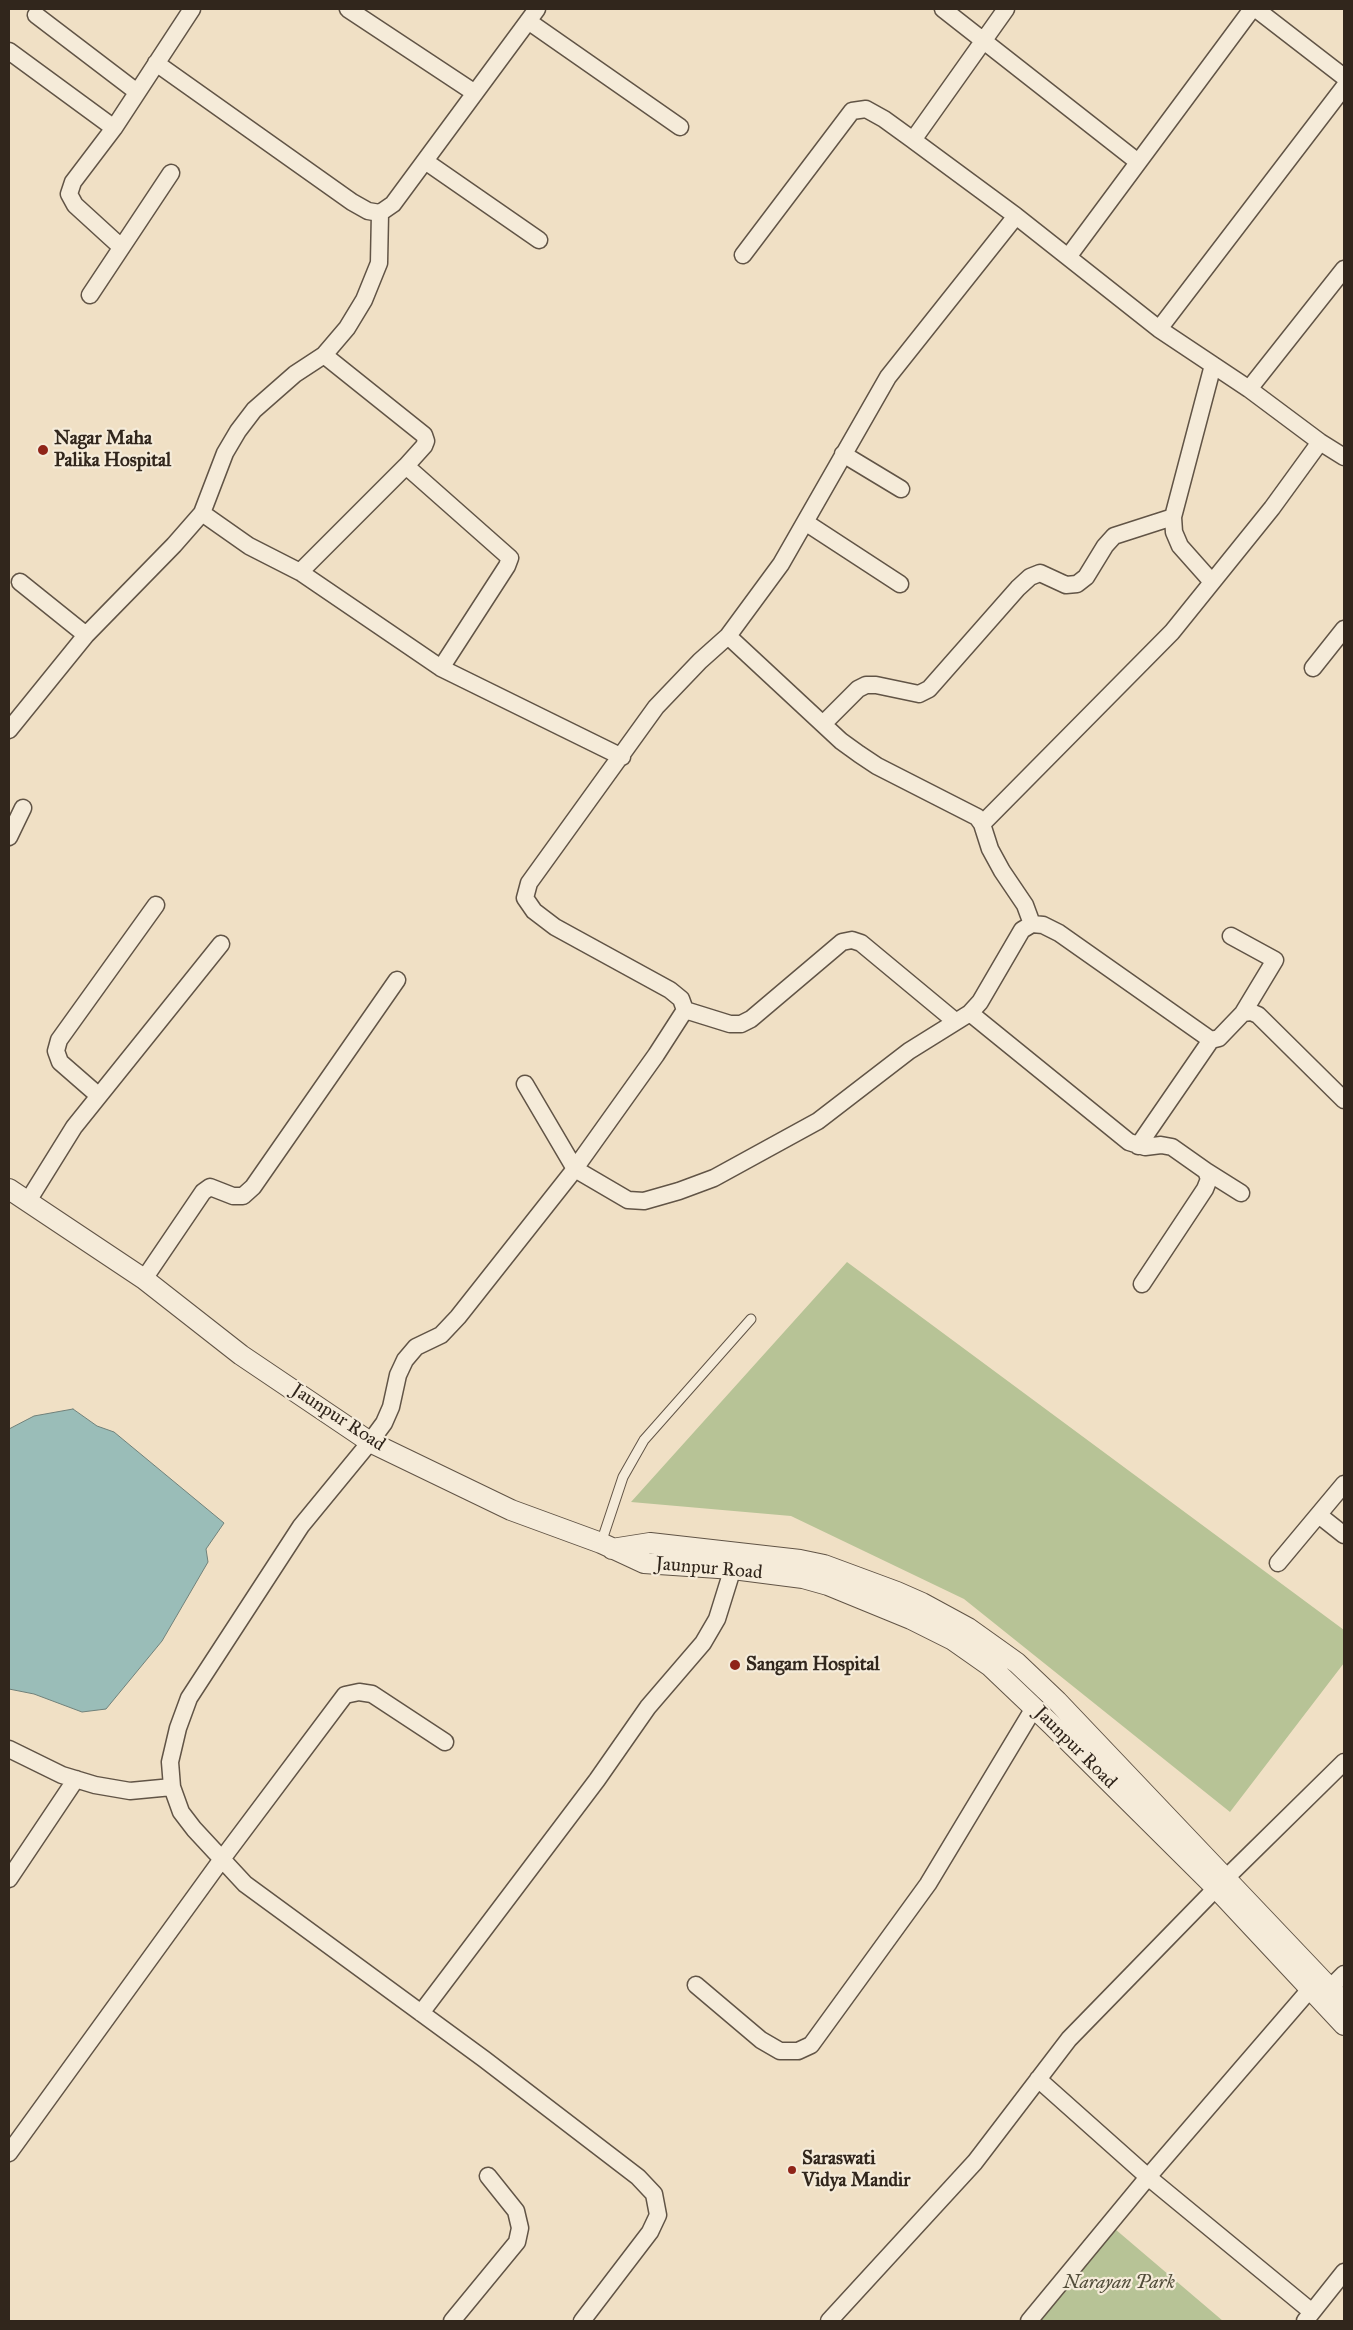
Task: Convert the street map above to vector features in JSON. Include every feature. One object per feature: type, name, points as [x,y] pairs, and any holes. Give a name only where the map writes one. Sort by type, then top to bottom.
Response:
[{"type":"street","points":[[122,247],[75,205],[69,194],[73,182],[114,128],[192,9]]},
{"type":"street","points":[[348,9],[475,92]]},
{"type":"street","points":[[943,9],[1138,162]]},
{"type":"street","points":[[913,140],[1006,9]]},
{"type":"street","points":[[1068,257],[1252,9]]},
{"type":"street","points":[[1256,9],[1344,77]]},
{"type":"street","points":[[36,15],[137,92]]},
{"type":"street","points":[[156,63],[352,202],[368,211],[380,213],[393,204],[532,15],[680,127]]},
{"type":"street","points":[[9,51],[114,128]]},
{"type":"street","points":[[1159,329],[1344,86]]},
{"type":"street","points":[[743,255],[852,110],[866,109],[884,118],[1016,216],[1159,329],[1249,389],[1320,442],[1344,457]]},
{"type":"street","points":[[424,161],[539,240]]},
{"type":"street","points":[[90,295],[171,173]]},
{"type":"street","points":[[9,730],[86,635],[202,513],[225,453],[238,431],[254,410],[295,374],[324,355],[347,328],[364,300],[379,262],[380,213]]},
{"type":"street","points":[[685,1010],[681,999],[670,990],[555,927],[534,911],[525,898],[529,883],[668,694],[728,636],[781,564],[888,377],[1016,216]]},
{"type":"street","points":[[1249,389],[1344,269]]},
{"type":"street","points":[[300,572],[406,466],[424,446],[426,441],[424,436],[324,355]]},
{"type":"street","points":[[1212,582],[1180,546],[1174,532],[1173,518],[1213,365]]},
{"type":"street","points":[[982,824],[1172,632],[1320,442]]},
{"type":"street","points":[[843,454],[900,490]]},
{"type":"street","points":[[406,466],[510,558],[507,566],[441,668]]},
{"type":"street","points":[[202,513],[249,546],[300,572],[441,668],[622,757]]},
{"type":"street","points":[[823,724],[858,689],[866,685],[876,684],[919,694],[929,689],[1018,588],[1030,577],[1040,573],[1066,585],[1077,584],[1086,577],[1104,546],[1114,536],[1173,518]]},
{"type":"street","points":[[805,522],[900,584]]},
{"type":"street","points":[[20,582],[86,635]]},
{"type":"street","points":[[1313,668],[1344,629]]},
{"type":"street","points":[[728,636],[842,742],[865,758],[969,811],[982,824],[990,849],[1025,905],[1032,924]]},
{"type":"street","points":[[9,837],[23,808]]},
{"type":"street","points":[[99,1096],[60,1062],[56,1051],[59,1040],[156,905]]},
{"type":"street","points":[[525,1084],[574,1169],[628,1200],[644,1201],[714,1178],[818,1121],[909,1051],[970,1012],[980,1002],[1022,930],[1032,924],[1043,925],[1059,933],[1211,1040]]},
{"type":"street","points":[[1138,1146],[1211,1040],[1219,1038],[1243,1013],[1275,960],[1232,936]]},
{"type":"street","points":[[685,1010],[730,1024],[741,1024],[842,942],[852,940],[861,943],[955,1021]]},
{"type":"street","points":[[28,1202],[60,1148],[99,1096],[222,944]]},
{"type":"street","points":[[144,1279],[203,1192],[210,1187],[233,1196],[243,1196],[254,1187],[397,980]]},
{"type":"street","points":[[582,2321],[650,2232],[658,2215],[654,2194],[638,2178],[421,2013],[245,1884],[194,1829],[181,1812],[172,1786],[170,1762],[178,1728],[189,1698],[301,1526],[370,1442],[391,1407],[398,1375],[405,1360],[416,1347],[441,1335],[458,1317],[574,1169],[656,1055],[685,1010]]},
{"type":"street","points":[[970,1012],[1129,1142],[1138,1146],[1172,1147],[1206,1172],[1240,1193]]},
{"type":"street","points":[[1243,1013],[1251,1012],[1268,1023],[1344,1100]]},
{"type":"street","points":[[1142,1284],[1205,1189],[1209,1179],[1206,1172]]},
{"type":"street","name":"Jaunpur Road","points":[[9,1189],[144,1279],[241,1355],[370,1442],[511,1510],[606,1546]]},
{"type":"street","points":[[1278,1563],[1320,1516],[1344,1484]]},
{"type":"street","points":[[1320,1516],[1344,1535]]},
{"type":"street","points":[[606,1546],[650,1543],[735,1561],[800,1560],[824,1565],[922,1603],[968,1628],[1017,1663],[1057,1701],[1221,1883],[1320,1984],[1344,2002]]},
{"type":"street","points":[[421,2013],[597,1780],[648,1707],[703,1643],[717,1620],[735,1561]]},
{"type":"street","name":"Jaunpur Road","points":[[735,1561],[828,1585],[912,1619],[953,1640],[990,1666],[1221,1883]]},
{"type":"street","points":[[9,2153],[222,1859],[345,1695],[359,1692],[372,1694],[445,1742]]},
{"type":"street","points":[[696,1985],[761,2040],[780,2050],[798,2051],[811,2045],[928,1884],[1034,1708]]},
{"type":"street","points":[[9,1749],[62,1775],[95,1785],[130,1791],[172,1786]]},
{"type":"street","points":[[829,2321],[974,2162],[1069,2039],[1221,1883],[1344,1762]]},
{"type":"street","points":[[9,1878],[76,1779]]},
{"type":"street","points":[[1029,2321],[1148,2177],[1320,1984],[1344,1974]]},
{"type":"street","points":[[1320,1984],[1344,2025]]},
{"type":"street","points":[[1038,2079],[1309,2316],[1344,2272]]},
{"type":"street","points":[[452,2321],[516,2242],[520,2228],[516,2211],[488,2176]]},
{"type":"lane","points":[[606,1546],[623,1478],[644,1440],[751,1319]]},
{"type":"green space","points":[[847,1262],[1344,1630],[1344,1663],[1230,1812],[964,1599],[791,1516],[631,1502]]},
{"type":"green space","name":"Narayan Park","points":[[1115,2229],[1223,2321],[1030,2321]]},
{"type":"water","points":[[73,1409],[97,1426],[114,1432],[224,1523],[206,1549],[208,1562],[162,1641],[106,1709],[82,1712],[34,1694],[9,1689],[9,1429],[34,1416]]},
{"type":"place","name":"Nagar Maha Palika Hospital","points":[[43,450]]},
{"type":"place","name":"Sangam Hospital","points":[[735,1665]]},
{"type":"place","name":"Saraswati Vidya Mandir","points":[[792,2170]]}]
